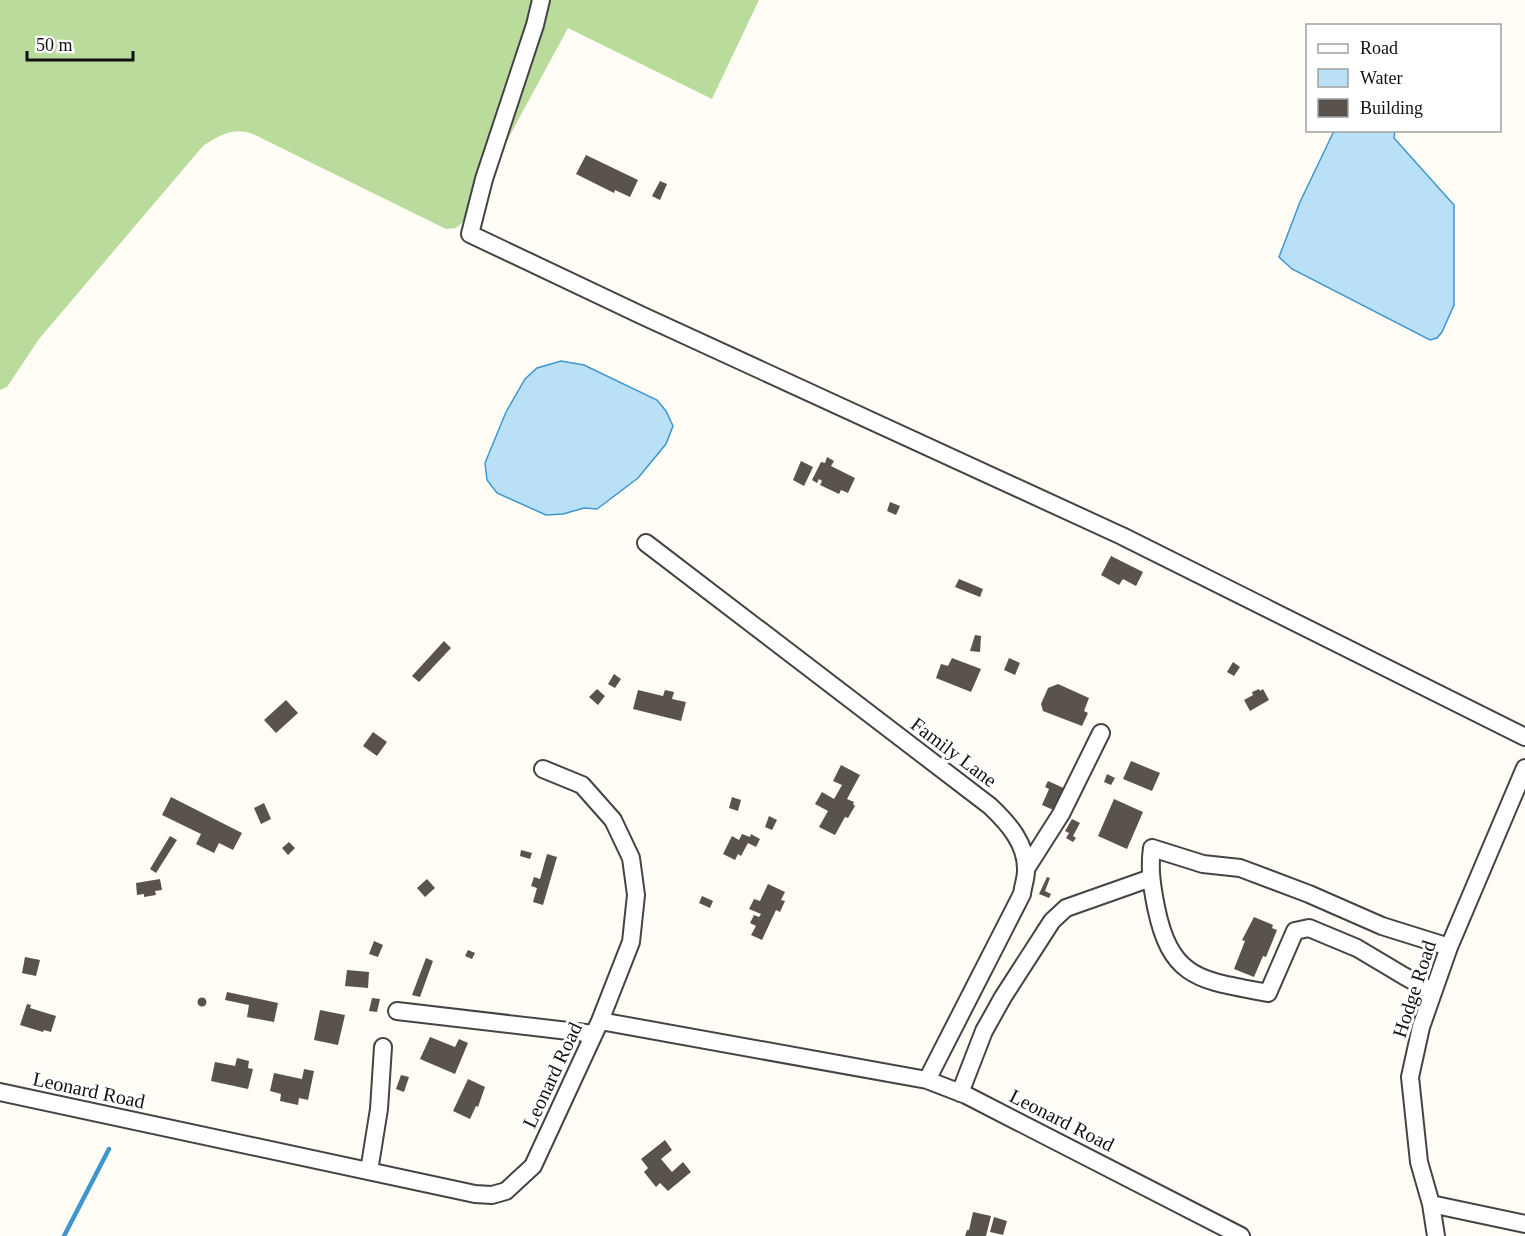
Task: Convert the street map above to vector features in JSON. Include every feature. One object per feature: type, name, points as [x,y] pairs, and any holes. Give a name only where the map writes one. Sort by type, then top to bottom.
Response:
[{"type":"street","points":[[541,0],[484,179],[470,234],[1122,536],[1525,737]]},
{"type":"street","name":"Family Lane","points":[[646,543],[990,806],[1010,825],[1022,847],[1026,869],[1022,894],[927,1080]]},
{"type":"street","points":[[1026,869],[1061,814],[1101,733]]},
{"type":"street","name":"Hodge Road","points":[[1436,1236],[1431,1204],[1419,1162],[1410,1077],[1421,1027],[1449,947],[1525,768]]},
{"type":"street","points":[[397,1011],[597,1028],[631,942],[636,896],[631,858],[613,820],[582,785],[543,769]]},
{"type":"street","points":[[1433,992],[1357,948],[1309,928],[1295,931],[1268,993],[1207,981],[1190,972],[1172,955],[1161,932],[1151,878],[1152,848],[1203,864],[1240,868],[1309,894],[1382,926],[1449,947]]},
{"type":"street","points":[[960,1093],[984,1031],[1052,921],[1066,908],[1151,878]]},
{"type":"street","name":"Leonard Road","points":[[0,1092],[475,1194],[492,1195],[506,1191],[532,1166],[597,1028],[927,1080],[960,1093],[1241,1236]]},
{"type":"street","points":[[369,1171],[379,1109],[383,1047]]},
{"type":"street","points":[[1431,1204],[1525,1224]]},
{"type":"green space","points":[[0,0],[759,0],[712,99],[568,28],[463,222],[456,228],[446,229],[253,134],[239,131],[215,138],[203,146],[39,339],[7,387],[0,390]]},
{"type":"water","points":[[1334,132],[1395,132],[1394,138],[1454,205],[1454,305],[1437,338],[1430,340],[1292,269],[1279,257],[1300,202]]},
{"type":"water","points":[[561,361],[584,365],[657,400],[666,411],[673,426],[666,444],[638,478],[597,509],[584,508],[563,514],[546,515],[497,493],[487,480],[485,463],[506,412],[525,379],[537,368]]},
{"type":"building","points":[[586,155],[638,180],[630,197],[615,190],[614,193],[576,174]]},
{"type":"building","points":[[660,181],[667,184],[660,200],[652,196]]},
{"type":"building","points":[[827,457],[834,461],[831,466],[855,478],[848,493],[841,490],[839,494],[820,485],[822,481],[819,479],[817,483],[812,480],[821,462],[825,463]]},
{"type":"building","points":[[801,461],[813,467],[804,486],[793,480]]},
{"type":"building","points":[[890,502],[900,506],[896,515],[887,511]]},
{"type":"building","points":[[1111,556],[1143,572],[1136,586],[1123,579],[1119,585],[1101,575]]},
{"type":"building","points":[[959,579],[983,589],[980,597],[955,587]]},
{"type":"building","points":[[975,635],[981,636],[980,652],[970,651]]},
{"type":"building","points":[[444,641],[451,648],[419,682],[412,676]]},
{"type":"building","points":[[952,658],[981,669],[971,692],[936,678],[941,664],[948,666]]},
{"type":"building","points":[[1009,658],[1020,663],[1015,675],[1004,670]]},
{"type":"building","points":[[1233,662],[1240,667],[1234,676],[1227,672]]},
{"type":"building","points":[[614,674],[621,679],[615,688],[608,684]]},
{"type":"building","points":[[1058,684],[1089,698],[1084,711],[1088,713],[1082,726],[1043,711],[1041,704],[1048,688]]},
{"type":"building","points":[[597,689],[605,696],[598,705],[589,697]]},
{"type":"building","points":[[1259,689],[1260,691],[1263,689],[1269,700],[1250,711],[1244,700]]},
{"type":"building","points":[[638,690],[663,696],[665,690],[674,692],[672,699],[686,702],[681,721],[633,709]]},
{"type":"building","points":[[286,700],[298,713],[276,733],[264,720]]},
{"type":"building","points":[[373,732],[387,742],[377,756],[363,746]]},
{"type":"building","points":[[1131,761],[1160,773],[1152,791],[1123,779]]},
{"type":"building","points":[[841,765],[860,775],[847,799],[854,802],[855,806],[848,818],[845,817],[835,835],[819,827],[828,811],[815,804],[822,792],[834,799],[842,785],[833,781]]},
{"type":"building","points":[[1107,774],[1115,778],[1111,785],[1104,782]]},
{"type":"building","points":[[1048,781],[1068,790],[1058,812],[1042,805],[1049,789],[1045,787]]},
{"type":"building","points":[[171,797],[242,833],[233,850],[219,843],[214,853],[196,844],[201,834],[162,815]]},
{"type":"building","points":[[732,797],[741,800],[738,811],[729,808]]},
{"type":"building","points":[[1114,799],[1143,812],[1127,849],[1098,836]]},
{"type":"building","points":[[264,803],[271,819],[261,824],[254,808]]},
{"type":"building","points":[[769,816],[777,820],[772,830],[765,827]]},
{"type":"building","points":[[1072,819],[1080,823],[1073,836],[1076,838],[1073,842],[1066,838],[1069,833],[1065,831]]},
{"type":"building","points":[[742,834],[750,837],[751,834],[760,839],[756,847],[748,843],[741,856],[738,854],[735,860],[723,854],[732,836],[739,840]]},
{"type":"building","points":[[170,836],[177,840],[156,873],[150,869]]},
{"type":"building","points":[[289,842],[295,848],[288,855],[282,848]]},
{"type":"building","points":[[521,850],[532,853],[530,859],[520,856]]},
{"type":"building","points":[[547,854],[557,857],[543,905],[533,902],[537,888],[531,886],[534,877],[540,879]]},
{"type":"building","points":[[1047,877],[1050,878],[1045,891],[1051,894],[1049,898],[1039,894]]},
{"type":"building","points":[[160,879],[162,890],[155,891],[156,895],[144,897],[144,894],[137,895],[136,883]]},
{"type":"building","points":[[427,879],[435,888],[425,897],[417,888]]},
{"type":"building","points":[[768,884],[785,892],[781,900],[785,901],[780,912],[776,910],[762,940],[751,935],[756,926],[750,923],[754,915],[759,917],[761,914],[749,909],[754,899],[760,901]]},
{"type":"building","points":[[702,896],[713,901],[710,908],[699,903]]},
{"type":"building","points":[[1254,917],[1273,925],[1272,928],[1277,930],[1266,957],[1263,956],[1254,977],[1234,969],[1245,941],[1242,940]]},
{"type":"building","points":[[374,941],[383,945],[378,957],[369,954]]},
{"type":"building","points":[[468,950],[475,953],[472,959],[465,956]]},
{"type":"building","points":[[25,957],[40,960],[36,976],[22,973]]},
{"type":"building","points":[[426,958],[433,961],[420,997],[412,995]]},
{"type":"building","points":[[347,970],[369,972],[368,988],[345,986]]},
{"type":"building","points":[[227,992],[278,1003],[274,1022],[247,1017],[249,1005],[225,1000]]},
{"type":"building","points":[[202,997],[207,1002],[202,1007],[197,1002]]},
{"type":"building","points":[[372,998],[380,999],[377,1012],[369,1011]]},
{"type":"building","points":[[27,1004],[31,1005],[30,1008],[56,1016],[51,1032],[20,1025]]},
{"type":"building","points":[[320,1010],[345,1015],[338,1045],[314,1040]]},
{"type":"building","points":[[430,1037],[455,1047],[459,1039],[468,1043],[455,1074],[420,1059]]},
{"type":"building","points":[[237,1058],[249,1061],[248,1068],[253,1069],[248,1089],[211,1081],[215,1062],[235,1066]]},
{"type":"building","points":[[304,1069],[314,1071],[308,1100],[299,1098],[298,1105],[280,1101],[281,1094],[270,1091],[274,1073],[302,1079]]},
{"type":"building","points":[[401,1075],[409,1077],[404,1092],[396,1089]]},
{"type":"building","points":[[468,1079],[485,1087],[478,1107],[476,1106],[470,1119],[453,1111]]},
{"type":"building","points":[[665,1140],[672,1150],[661,1159],[672,1172],[683,1162],[691,1172],[668,1191],[660,1183],[656,1187],[644,1172],[648,1168],[641,1159]]},
{"type":"building","points":[[973,1212],[991,1216],[986,1236],[965,1236],[969,1230]]},
{"type":"building","points":[[994,1217],[1007,1221],[1003,1235],[990,1232]]},
{"type":"waterway","points":[[64,1236],[109,1149]]}]
